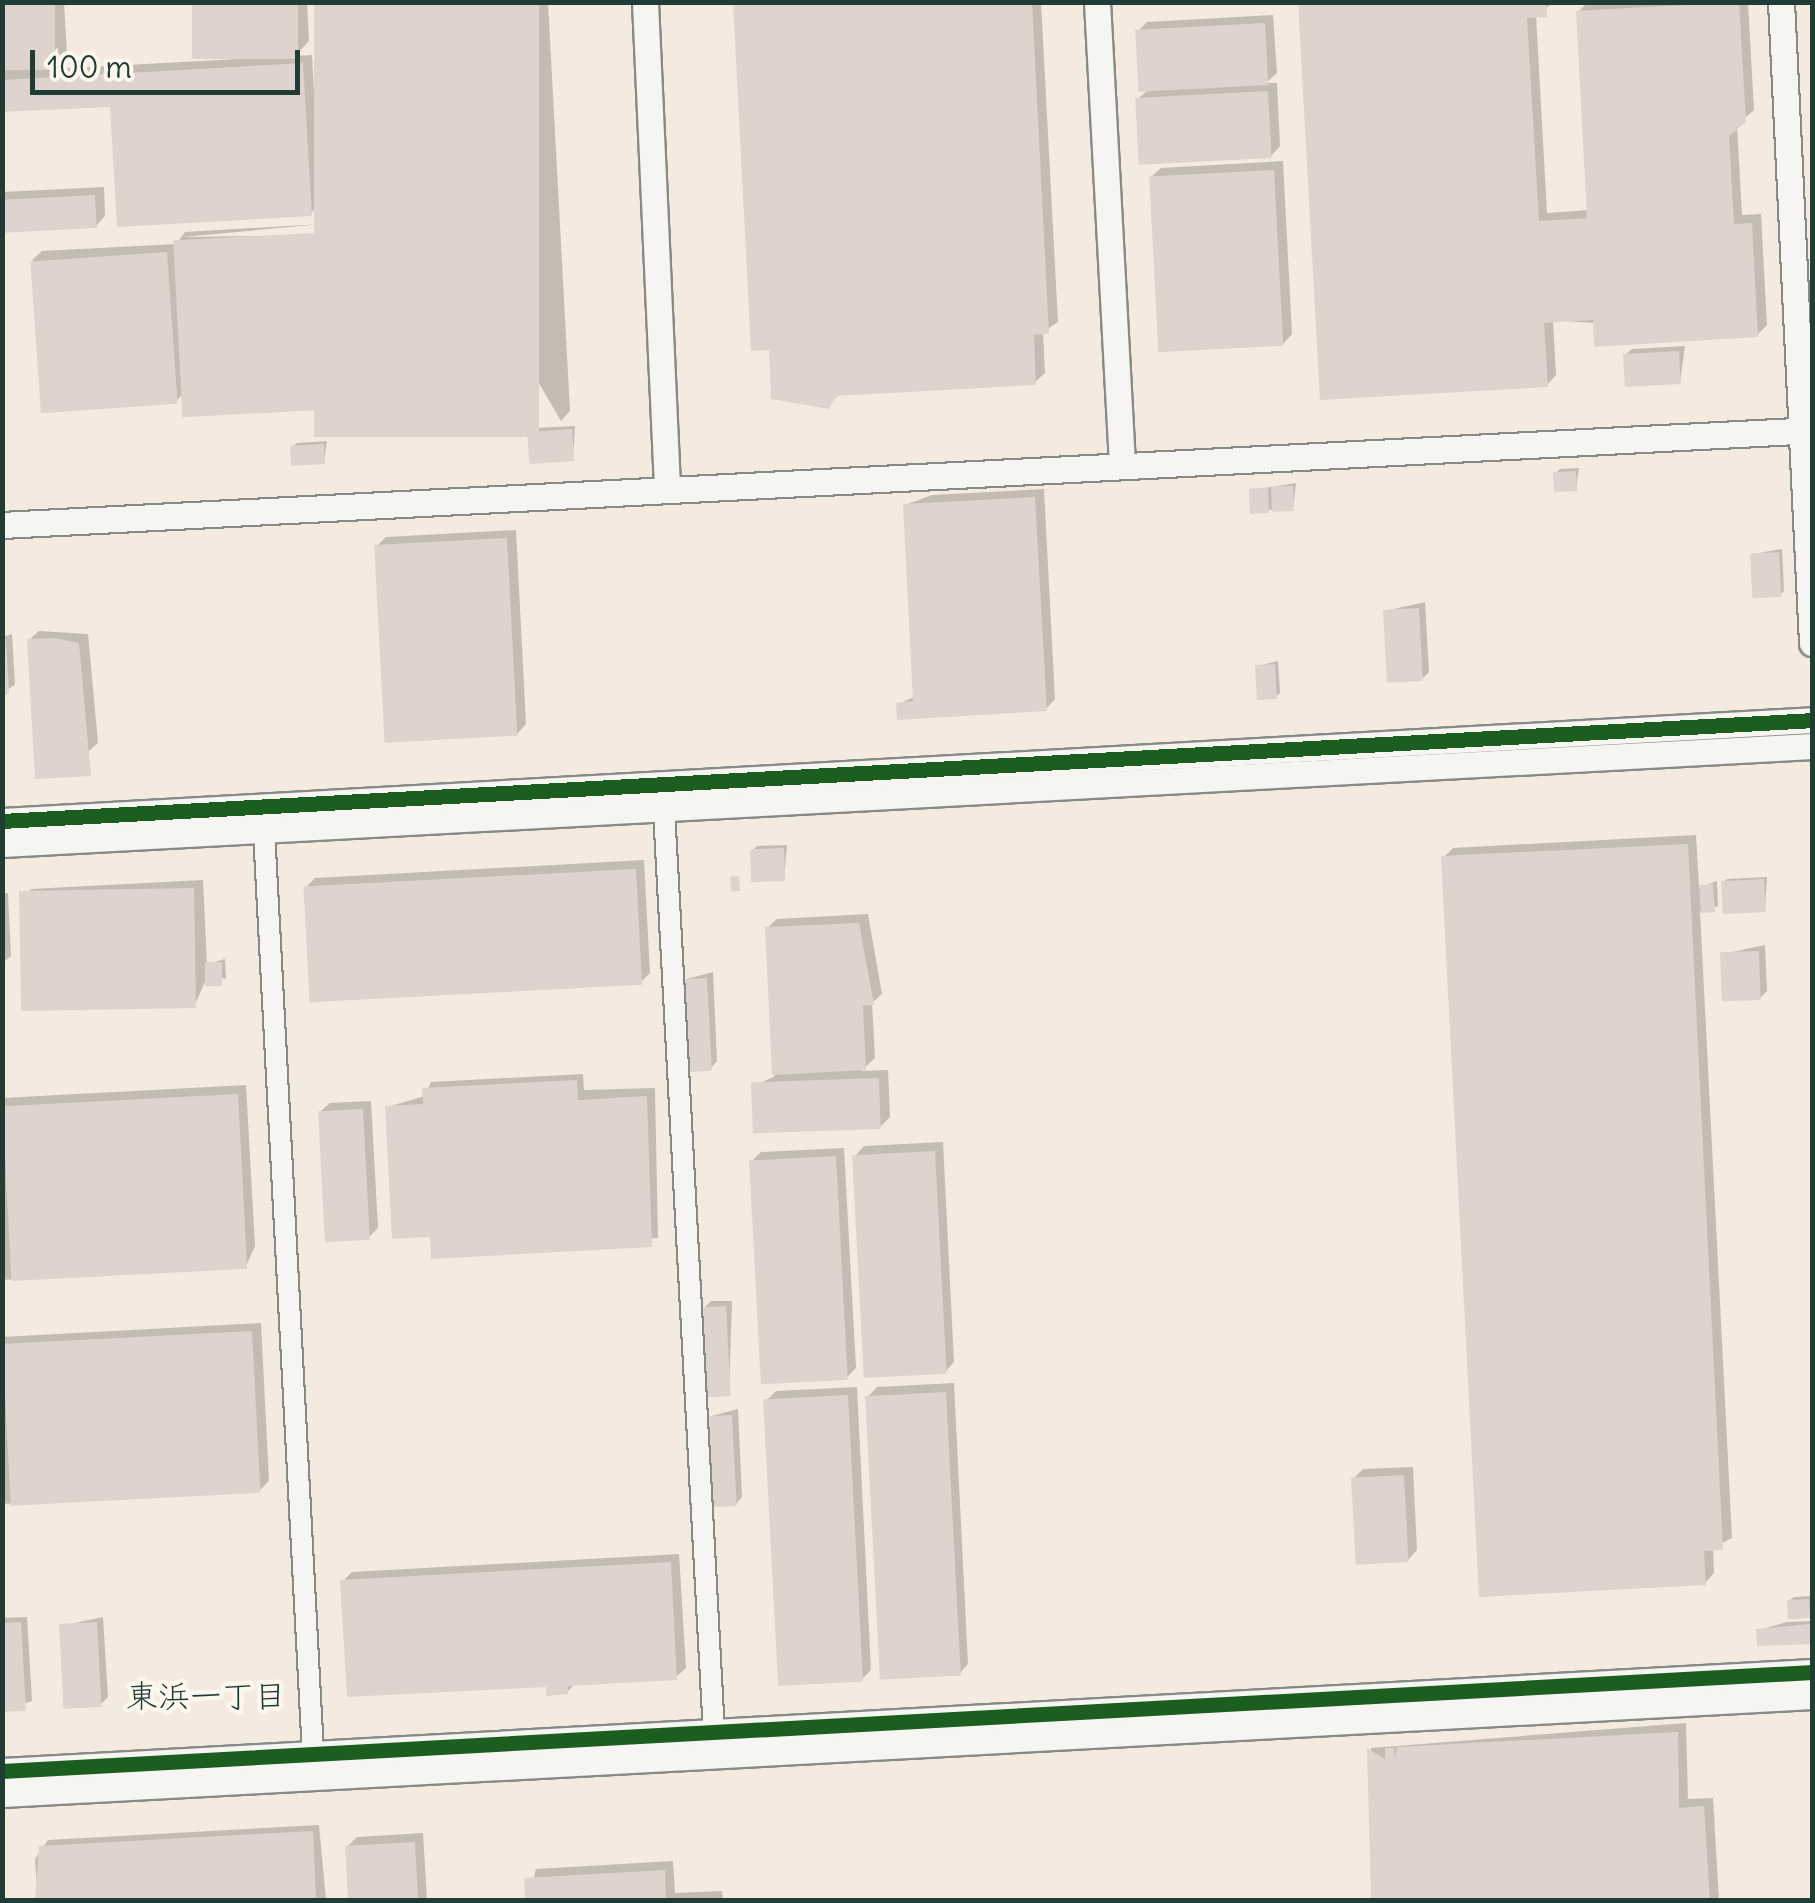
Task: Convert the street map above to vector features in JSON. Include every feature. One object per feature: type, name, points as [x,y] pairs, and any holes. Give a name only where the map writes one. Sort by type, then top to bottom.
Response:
[{"type":"street","points":[[645,2],[668,489]]},
{"type":"street","points":[[1097,2],[1122,466]]},
{"type":"street","points":[[1781,2],[1806,430],[1812,644]]},
{"type":"street","points":[[2,525],[1806,430]]},
{"type":"street","points":[[663,797],[1812,720]]},
{"type":"street","points":[[2,821],[263,818],[1812,746]]},
{"type":"street","points":[[663,797],[715,1744]]},
{"type":"street","points":[[2,844],[263,818]]},
{"type":"street","points":[[263,818],[313,1766]]},
{"type":"street","points":[[2,1794],[313,1766],[715,1744],[1812,1672]]},
{"type":"street","points":[[715,1744],[1812,1696]]},
{"type":"street","points":[[2,1771],[313,1766]]},
{"type":"shaded area","points":[[3,3],[1812,3],[1812,1900],[3,1900]]},
{"type":"building","points":[[2,2],[55,2],[55,70],[2,70]]},
{"type":"building","points":[[192,2],[298,2],[298,59],[192,59]]},
{"type":"building","points":[[314,2],[539,2],[539,437],[314,437]]},
{"type":"building","points":[[733,2],[1032,2],[1049,334],[1034,335],[1036,385],[836,396],[829,409],[771,399],[769,350],[751,351]]},
{"type":"building","points":[[1298,2],[1546,2],[1547,17],[1527,18],[1539,221],[1587,218],[1576,11],[1739,2],[1746,122],[1729,136],[1734,224],[1752,223],[1758,337],[1594,347],[1593,320],[1544,323],[1548,387],[1320,400]]},
{"type":"building","points":[[1265,23],[1268,85],[1138,92],[1135,30]]},
{"type":"building","points":[[303,63],[312,216],[117,227],[110,107],[2,112],[2,80]]},
{"type":"building","points":[[1268,91],[1272,158],[1139,165],[1135,98]]},
{"type":"building","points":[[1274,170],[1283,346],[1158,352],[1149,177]]},
{"type":"building","points":[[95,195],[97,228],[4,233],[2,200]]},
{"type":"building","points":[[314,233],[323,410],[182,417],[173,240]]},
{"type":"building","points":[[167,252],[178,404],[41,413],[30,262]]},
{"type":"building","points":[[1679,351],[1681,384],[1625,387],[1623,354]]},
{"type":"building","points":[[572,429],[574,461],[529,464],[527,432]]},
{"type":"building","points":[[324,444],[325,464],[291,466],[290,446]]},
{"type":"building","points":[[1576,471],[1577,491],[1554,492],[1553,472]]},
{"type":"building","points":[[1293,486],[1294,511],[1272,512],[1271,487]]},
{"type":"building","points":[[1268,488],[1269,513],[1250,514],[1249,489]]},
{"type":"building","points":[[1035,497],[1047,711],[897,720],[896,703],[913,701],[903,504]]},
{"type":"building","points":[[507,538],[517,736],[385,743],[374,545]]},
{"type":"building","points":[[1779,552],[1781,597],[1752,598],[1750,554]]},
{"type":"building","points":[[1419,608],[1423,681],[1387,683],[1383,610]]},
{"type":"building","points":[[54,638],[79,643],[91,776],[35,779],[27,639]]},
{"type":"building","points":[[2,639],[6,639],[9,694],[2,695]]},
{"type":"building","points":[[1275,664],[1277,699],[1257,700],[1255,665]]},
{"type":"building","points":[[1688,844],[1723,1550],[1704,1551],[1706,1585],[1479,1597],[1441,856]]},
{"type":"building","points":[[784,848],[785,881],[751,882],[750,849]]},
{"type":"building","points":[[636,869],[642,985],[310,1002],[303,886]]},
{"type":"building","points":[[739,876],[740,891],[731,892],[730,877]]},
{"type":"building","points":[[1764,879],[1766,912],[1723,914],[1721,881]]},
{"type":"building","points":[[1713,884],[1715,912],[1701,913],[1699,885]]},
{"type":"building","points":[[194,888],[196,1008],[21,1011],[19,891]]},
{"type":"building","points":[[859,923],[874,1005],[863,1006],[866,1070],[772,1075],[765,927]]},
{"type":"building","points":[[1759,951],[1761,1000],[1722,1001],[1720,952]]},
{"type":"building","points":[[205,962],[222,962],[222,986],[205,986]]},
{"type":"building","points":[[707,978],[712,1071],[685,1072],[680,979]]},
{"type":"building","points":[[879,1078],[881,1129],[753,1133],[751,1082]]},
{"type":"building","points":[[577,1080],[578,1100],[647,1096],[652,1247],[431,1259],[430,1237],[392,1239],[385,1106],[423,1104],[422,1088]]},
{"type":"building","points":[[238,1094],[247,1269],[11,1281],[2,1106]]},
{"type":"building","points":[[363,1109],[370,1240],[325,1242],[318,1111]]},
{"type":"building","points":[[935,1151],[947,1374],[864,1378],[852,1155]]},
{"type":"building","points":[[836,1156],[848,1380],[761,1384],[749,1161]]},
{"type":"building","points":[[726,1306],[731,1396],[706,1397],[701,1307]]},
{"type":"building","points":[[252,1331],[260,1493],[11,1506],[2,1344]]},
{"type":"building","points":[[946,1392],[961,1676],[880,1680],[865,1396]]},
{"type":"building","points":[[848,1395],[863,1682],[778,1686],[763,1399]]},
{"type":"building","points":[[732,1415],[737,1506],[711,1507],[706,1416]]},
{"type":"building","points":[[1404,1475],[1409,1562],[1356,1565],[1351,1478]]},
{"type":"building","points":[[671,1562],[677,1680],[568,1686],[568,1694],[546,1696],[546,1687],[347,1697],[340,1580]]},
{"type":"building","points":[[1809,1599],[1810,1618],[1788,1619],[1787,1600]]},
{"type":"building","points":[[21,1622],[26,1711],[2,1712],[2,1623]]},
{"type":"building","points":[[97,1622],[101,1707],[64,1709],[59,1624]]},
{"type":"building","points":[[1810,1624],[1811,1644],[1757,1646],[1756,1629]]},
{"type":"building","points":[[1678,1732],[1679,1808],[1704,1806],[1710,1900],[1371,1900],[1367,1748],[1385,1759],[1385,1748],[1394,1748],[1395,1758],[1397,1747]]},
{"type":"building","points":[[313,1831],[316,1900],[35,1900],[39,1846]]},
{"type":"building","points":[[415,1842],[418,1900],[348,1900],[345,1846]]},
{"type":"building","points":[[665,1870],[666,1900],[525,1900],[524,1878]]},
{"type":"cycle path","points":[[2,821],[1812,720]]},
{"type":"cycle path","points":[[2,1771],[1812,1672]]},
{"type":"district","name":"東浜一丁目","points":[[206,1696]]}]
